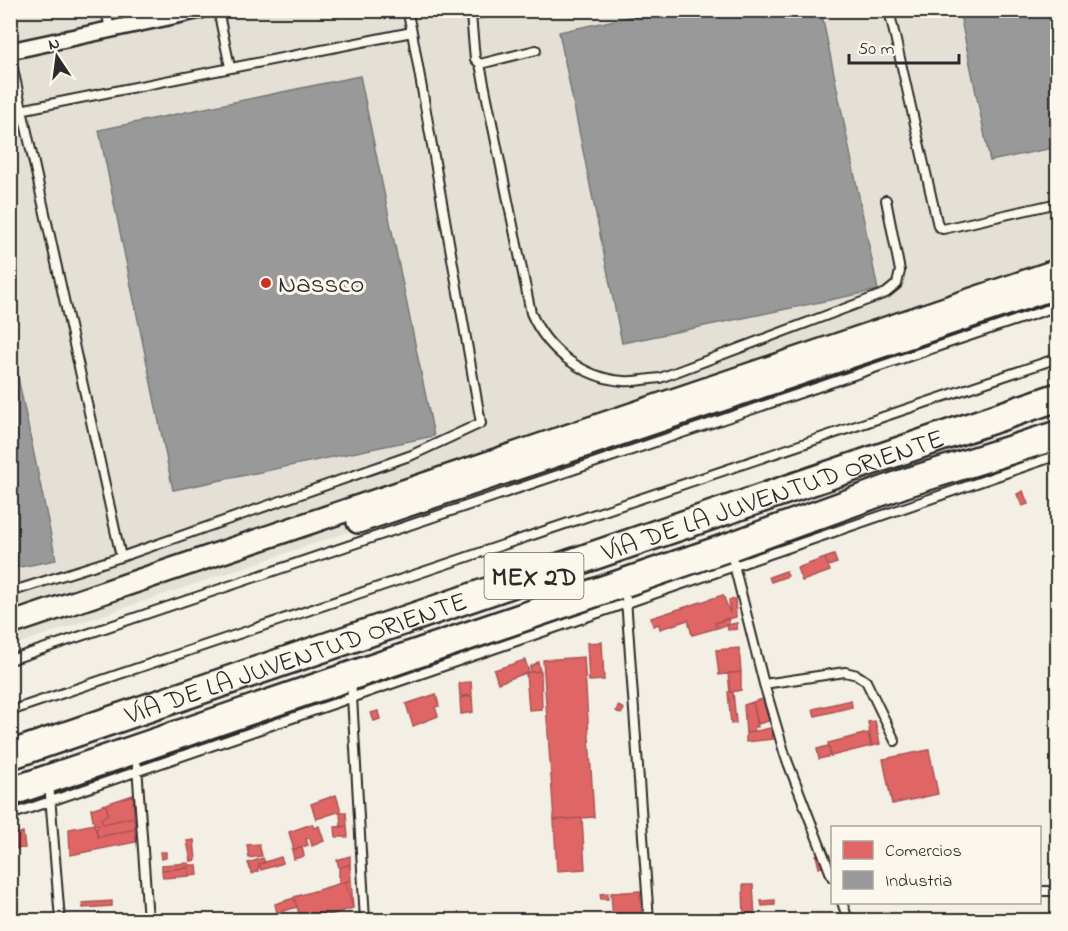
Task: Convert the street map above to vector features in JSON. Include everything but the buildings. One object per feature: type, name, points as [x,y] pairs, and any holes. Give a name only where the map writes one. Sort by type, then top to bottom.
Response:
[{"type":"highway","name":"VÍA DE LA JUVENTUD ORIENTE","points":[[10,755],[1058,397]]},
{"type":"highway","points":[[1024,409],[981,430],[978,440],[985,446],[1051,444]]},
{"type":"highway","points":[[894,454],[907,454],[952,441],[959,448],[959,455],[955,459],[905,483]]},
{"type":"highway","name":"VÍA DE LA JUVENTUD ORIENTE","points":[[10,792],[50,789],[732,556],[905,483],[1051,444]]},
{"type":"main road","points":[[10,624],[1058,270]]},
{"type":"main road","points":[[10,640],[1058,286]]},
{"type":"street","points":[[10,51],[201,10]]},
{"type":"lane","points":[[106,10],[110,29]]},
{"type":"lane","points":[[218,10],[230,67]]},
{"type":"lane","points":[[10,592],[121,557],[412,455],[481,423],[407,10]]},
{"type":"lane","points":[[494,10],[471,13],[475,59],[480,64],[531,313],[539,331],[558,352],[584,371],[624,381],[660,378],[886,293],[897,284],[900,271],[886,200]]},
{"type":"lane","points":[[889,10],[938,226],[942,229],[1058,203]]},
{"type":"lane","points":[[10,112],[412,32]]},
{"type":"lane","points":[[480,64],[536,50]]},
{"type":"lane","points":[[10,55],[121,557]]},
{"type":"lane","points":[[10,660],[1058,306]]},
{"type":"lane","points":[[10,711],[1058,358]]},
{"type":"lane","points":[[831,874],[785,755],[764,684],[732,556],[1051,444]]},
{"type":"lane","points":[[626,592],[649,921]]},
{"type":"lane","points":[[764,684],[845,672],[857,675],[867,681],[895,741]]},
{"type":"lane","points":[[351,686],[365,921]]},
{"type":"lane","points":[[136,760],[148,919]]},
{"type":"lane","points":[[10,815],[50,789],[60,921]]},
{"type":"lane","points":[[1041,891],[1058,891]]},
{"type":"lane","points":[[842,904],[848,921]]},
{"type":"shaded area","points":[[10,11],[1057,11],[1057,293],[11,646]]},
{"type":"place","name":"Nassco","points":[[266,283]]}]
